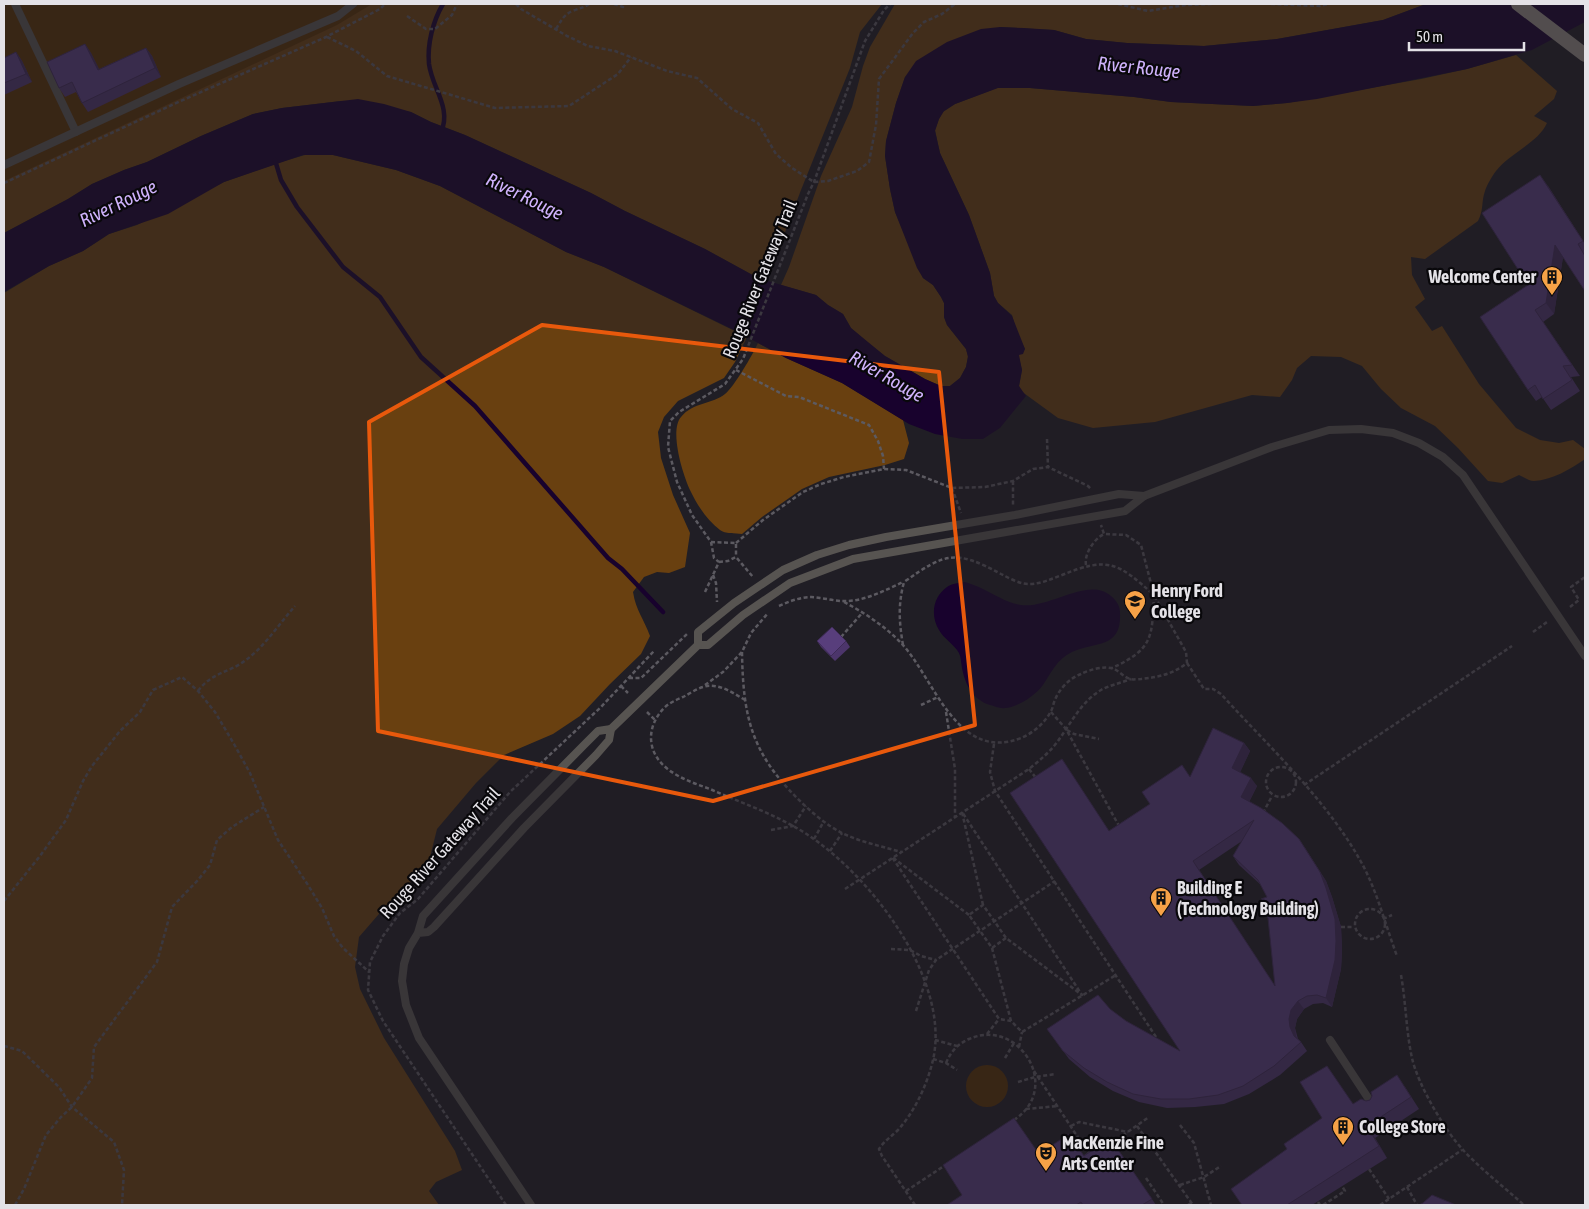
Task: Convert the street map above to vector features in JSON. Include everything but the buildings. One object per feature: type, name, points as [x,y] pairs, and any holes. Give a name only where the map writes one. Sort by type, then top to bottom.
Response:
[{"type":"main road","points":[[1518,4],[1585,56]]},
{"type":"lane","points":[[15,4],[76,132]]},
{"type":"lane","points":[[4,165],[179,84],[338,16],[353,4]]},
{"type":"lane","points":[[531,1205],[419,1038],[406,1005],[402,981],[404,964],[418,933],[423,916],[512,818],[598,731],[611,729],[698,645],[708,645],[743,615],[790,583],[853,559],[1125,511],[1144,496],[1272,448],[1329,430],[1361,429],[1393,432],[1419,443],[1443,457],[1464,475],[1585,656]]},
{"type":"lane","points":[[698,645],[698,632],[734,603],[784,570],[817,555],[886,536],[1015,515],[1119,494],[1144,496]]},
{"type":"lane","points":[[418,933],[428,932],[434,927],[524,828],[609,740],[611,729]]},
{"type":"lane","points":[[1330,1040],[1374,1107]]},
{"type":"path","points":[[4,183],[174,104],[326,37],[385,4]]},
{"type":"path","points":[[407,16],[426,29],[435,29],[452,15],[457,4]]},
{"type":"path","points":[[516,4],[520,9],[588,46],[615,51],[667,71],[697,78],[732,108],[758,123],[776,154],[792,168],[814,182],[828,181],[857,172],[869,162],[876,125],[879,79],[913,33],[924,22],[942,14],[955,4]]},
{"type":"path","points":[[556,29],[564,16],[589,4]]},
{"type":"path","points":[[614,4],[623,6],[627,4]]},
{"type":"path","name":"Rouge River Gateway Trail","points":[[719,562],[714,558],[711,542],[692,515],[677,482],[668,447],[670,421],[673,416],[725,384],[743,359],[814,182],[865,41],[884,10],[890,4]]},
{"type":"path","points":[[1118,4],[1148,12],[1185,5],[1212,4]]},
{"type":"path","points":[[1270,4],[1320,6],[1328,4]]},
{"type":"path","points":[[326,37],[356,51],[387,76],[495,108],[569,106],[618,74],[631,57]]},
{"type":"path","points":[[736,370],[786,396],[799,397],[870,425],[883,456],[884,469]]},
{"type":"path","points":[[1047,439],[1048,467]]},
{"type":"path","points":[[711,542],[736,543],[763,520],[803,492],[821,484],[884,469],[906,470],[952,488],[985,487],[1013,481],[1033,469],[1048,467],[1088,486],[1093,495]]},
{"type":"path","points":[[1013,481],[1015,515]]},
{"type":"path","points":[[952,488],[960,510],[962,524]]},
{"type":"path","points":[[1100,521],[1104,534]]},
{"type":"path","points":[[1086,565],[1085,559],[1088,553],[1099,536],[1104,534],[1126,535],[1141,545],[1154,595],[1186,652],[1187,663],[1204,689],[1213,689],[1221,694],[1293,772],[1339,826],[1360,861],[1374,890],[1397,956]]},
{"type":"path","points":[[736,543],[736,557],[756,580]]},
{"type":"path","points":[[705,592],[719,562],[728,561],[736,557]]},
{"type":"path","points":[[844,602],[876,594],[904,582],[939,560],[950,557],[963,557],[980,562],[1014,581],[1028,584],[1043,582],[1086,565],[1103,564],[1117,566],[1134,577],[1154,595]]},
{"type":"path","points":[[713,575],[716,582],[717,606]]},
{"type":"path","points":[[1570,607],[1579,600],[1571,587],[1585,578]]},
{"type":"path","points":[[903,645],[898,610],[904,582]]},
{"type":"path","points":[[915,1205],[879,1149],[909,1115],[923,1090],[933,1059],[935,1040],[931,1001],[925,981],[910,950],[888,913],[860,879],[830,851],[793,826],[668,770],[654,755],[650,744],[651,731],[655,720],[667,705],[704,686],[722,672],[742,652],[762,619],[773,609],[788,601],[817,597],[844,602],[888,630],[903,645],[956,722],[970,733],[994,744],[1007,742],[1022,737],[1038,728],[1051,712],[1056,698],[1072,678],[1094,669],[1112,668],[1132,659],[1145,647],[1152,632],[1154,595]]},
{"type":"path","points":[[198,691],[218,674],[246,661],[295,606]]},
{"type":"path","points":[[841,637],[862,612]]},
{"type":"path","points":[[1533,632],[1547,622]]},
{"type":"path","points":[[629,678],[641,678],[689,632]]},
{"type":"path","points":[[1304,785],[1512,646]]},
{"type":"path","name":"Rouge River Gateway Trail","points":[[506,1205],[383,1021],[368,990],[370,962],[383,936],[400,913],[418,899],[510,792],[601,707],[654,651]]},
{"type":"path","points":[[742,652],[745,700],[756,742],[777,776],[806,806],[842,833],[861,841],[901,852]]},
{"type":"path","points":[[845,889],[1029,769],[1044,757],[1078,711],[1100,690],[1131,680],[1166,675],[1187,663]]},
{"type":"path","points":[[1112,668],[1131,680]]},
{"type":"path","points":[[4,901],[66,820],[83,781],[92,766],[120,731],[140,712],[153,690],[182,677],[198,691],[215,712],[234,744],[250,773],[278,840],[322,908],[334,936],[343,948],[369,972]]},
{"type":"path","points":[[621,686],[628,693]]},
{"type":"path","points":[[704,686],[717,686],[745,700]]},
{"type":"path","points":[[921,705],[938,697]]},
{"type":"path","points":[[946,710],[955,769],[955,817]]},
{"type":"path","points":[[647,712],[655,720]]},
{"type":"path","points":[[1051,712],[1066,729],[1121,831]]},
{"type":"path","points":[[1066,729],[1074,734],[1099,739]]},
{"type":"path","points":[[994,744],[990,772],[995,791],[1156,1037]]},
{"type":"path","points":[[1278,767],[1284,767],[1293,772],[1296,781],[1294,790],[1282,798],[1273,795],[1266,782],[1270,772],[1278,767]]},
{"type":"path","points":[[1029,769],[1037,780]]},
{"type":"path","points":[[1262,814],[1273,795]]},
{"type":"path","points":[[771,830],[793,826],[806,806]]},
{"type":"path","points":[[15,1205],[24,1189],[46,1136],[61,1117],[72,1107],[92,1078],[94,1048],[158,962],[172,907],[210,865],[217,840],[232,827],[264,807]]},
{"type":"path","points":[[962,812],[1082,995]]},
{"type":"path","points":[[962,812],[983,905],[1006,938],[1082,995]]},
{"type":"path","points":[[814,840],[824,821]]},
{"type":"path","points":[[830,851],[842,833]]},
{"type":"path","points":[[892,857],[969,915],[992,948],[1011,1021],[1022,1032]]},
{"type":"path","points":[[892,857],[999,1019],[1011,1021]]},
{"type":"path","points":[[916,1011],[929,970],[936,960],[1054,881]]},
{"type":"path","points":[[969,915],[983,905]]},
{"type":"path","points":[[1368,910],[1377,911],[1384,919],[1384,929],[1374,939],[1364,938],[1355,926],[1357,917],[1368,910]]},
{"type":"path","points":[[1384,919],[1392,915]]},
{"type":"path","points":[[1341,927],[1355,926]]},
{"type":"path","points":[[992,948],[1006,938]]},
{"type":"path","points":[[891,949],[910,950],[921,956],[936,960]]},
{"type":"path","points":[[1019,1047],[1022,1032],[1116,975]]},
{"type":"path","points":[[1401,975],[1412,1060],[1429,1101],[1462,1150],[1490,1177],[1524,1205]]},
{"type":"path","points":[[987,1034],[999,1019]]},
{"type":"path","points":[[946,1063],[950,1054],[957,1046],[974,1037],[987,1034],[997,1036],[1019,1047],[1029,1058],[1037,1077],[1091,1156]]},
{"type":"path","points":[[935,1040],[957,1046]]},
{"type":"path","points":[[1005,1058],[1014,1044]]},
{"type":"path","points":[[4,1046],[22,1051],[58,1087],[72,1107],[114,1142],[124,1170],[122,1205]]},
{"type":"path","points":[[933,1059],[946,1063],[957,1070]]},
{"type":"path","points":[[1018,1082],[1056,1074]]},
{"type":"path","points":[[1009,1122],[1026,1110],[1032,1101],[1037,1077]]},
{"type":"path","points":[[1026,1110],[1058,1106]]},
{"type":"path","points":[[1106,1146],[1149,1117]]},
{"type":"path","points":[[1071,1126],[1079,1122],[1128,1132]]},
{"type":"path","points":[[1137,1126],[1180,1184],[1191,1205]]},
{"type":"path","points":[[1180,1126],[1194,1143],[1211,1205]]},
{"type":"path","points":[[1380,1205],[1462,1150]]},
{"type":"path","points":[[906,1191],[950,1162]]},
{"type":"path","points":[[1180,1184],[1204,1177],[1221,1166]]},
{"type":"path","points":[[1369,1169],[1389,1199]]},
{"type":"path","points":[[1146,1178],[1164,1205]]},
{"type":"path","points":[[1320,1204],[1345,1191],[1342,1186]]},
{"type":"path","points":[[1406,1187],[1417,1205]]},
{"type":"highlighted area","points":[[542,325],[939,372],[975,725],[713,801],[378,731],[369,422]]},
{"type":"shaded area","points":[[4,4],[391,4],[4,191]]},
{"type":"shaded area","points":[[372,4],[882,4],[860,32],[850,68],[767,280],[758,278],[705,249],[591,193],[411,112],[341,101],[282,108],[253,114],[147,162],[92,184],[4,233],[4,181],[337,25]]},
{"type":"shaded area","points":[[895,4],[1426,4],[1383,20],[1277,39],[1204,46],[1127,43],[1086,39],[1054,30],[1000,27],[905,77],[886,141],[885,156],[895,212],[923,278],[933,285],[941,297],[944,303],[944,317],[947,325],[966,349],[968,356],[966,367],[960,378],[950,386],[941,386],[885,356],[851,328],[843,314],[816,295],[781,285],[821,176],[852,107],[870,47]]},
{"type":"shaded area","points":[[1516,55],[1557,91],[1554,99],[1534,116],[1547,123],[1531,142],[1494,173],[1485,191],[1478,221],[1425,259],[1411,257],[1412,275],[1425,299],[1415,307],[1432,331],[1442,326],[1479,384],[1516,428],[1540,440],[1559,443],[1573,440],[1585,449],[1585,459],[1580,463],[1548,479],[1532,481],[1519,475],[1502,483],[1488,481],[1435,426],[1401,408],[1381,389],[1362,366],[1341,357],[1311,356],[1297,368],[1292,380],[1280,397],[1252,395],[1155,422],[1093,428],[1058,418],[1021,391],[1019,386],[1022,370],[1018,354],[1025,349],[1017,333],[1012,315],[998,303],[994,296],[990,273],[969,215],[940,153],[935,130],[943,112],[955,104],[997,88],[1030,88],[1171,102],[1253,106],[1287,103],[1421,79],[1467,69]]},
{"type":"shaded area","points":[[305,155],[333,155],[396,170],[440,186],[566,252],[604,267],[747,337],[735,362],[724,378],[678,401],[664,417],[658,432],[661,458],[673,495],[690,533],[685,567],[669,573],[657,572],[644,577],[633,592],[638,610],[650,636],[641,654],[580,716],[553,734],[504,755],[476,783],[437,829],[428,865],[385,907],[359,937],[355,967],[360,989],[384,1038],[455,1151],[462,1170],[436,1182],[429,1191],[439,1205],[4,1205],[4,293],[49,266],[83,251],[109,234],[137,225],[224,182]]},
{"type":"shaded area","points":[[758,343],[786,358],[842,383],[903,420],[909,443],[904,459],[829,477],[802,489],[762,517],[742,534],[727,533],[715,526],[707,517],[690,490],[678,453],[676,432],[681,417],[691,408],[715,400],[729,390]]},
{"type":"shaded area","points":[[987,1065],[1002,1071],[1008,1086],[1002,1101],[987,1107],[972,1101],[966,1086],[972,1071]]},
{"type":"water","name":"River Rouge","points":[[1426,4],[1585,4],[1585,22],[1532,50],[1467,69],[1317,99],[1253,106],[1171,102],[1030,88],[998,88],[955,104],[944,111],[935,131],[940,153],[969,215],[990,273],[994,296],[998,303],[1012,316],[1025,349],[1023,354],[1019,355],[1022,370],[1019,386],[1026,396],[1000,428],[983,439],[962,439],[935,434],[909,424],[842,383],[786,358],[732,329],[604,267],[566,252],[440,186],[396,170],[333,155],[303,155],[224,182],[168,214],[109,234],[83,251],[49,266],[4,292],[4,233],[92,184],[147,162],[253,114],[282,108],[358,99],[411,112],[465,135],[591,193],[705,249],[758,278],[816,295],[843,314],[851,328],[885,356],[925,379],[941,386],[950,386],[960,378],[966,367],[968,357],[966,349],[947,325],[944,317],[944,303],[941,297],[933,285],[923,278],[917,268],[895,212],[885,156],[886,141],[896,103],[905,77],[916,61],[947,42],[981,29],[1000,27],[1054,30],[1086,39],[1127,43],[1204,46],[1277,39],[1383,20]]},
{"type":"water","points":[[965,582],[1006,601],[1021,605],[1032,605],[1080,591],[1102,591],[1115,599],[1120,610],[1120,624],[1117,632],[1106,642],[1072,652],[1062,658],[1040,689],[1031,697],[1010,707],[997,707],[984,703],[971,691],[963,674],[959,653],[941,633],[934,618],[934,607],[942,591],[951,585]]},
{"type":"waterway","points":[[441,132],[444,123],[443,106],[431,73],[429,49],[436,18],[443,4]]},
{"type":"waterway","points":[[275,160],[281,180],[297,207],[343,267],[380,297],[421,357],[475,406],[608,558],[622,569],[663,612]]},
{"type":"place","name":"Welcome Center","points":[[1552,296]]},
{"type":"place","name":"Henry Ford College","points":[[1135,620]]},
{"type":"place","name":"Building E (Technology Building)","points":[[1161,917]]},
{"type":"place","name":"College Store","points":[[1343,1146]]},
{"type":"place","name":"MacKenzie Fine Arts Center","points":[[1046,1172]]}]
